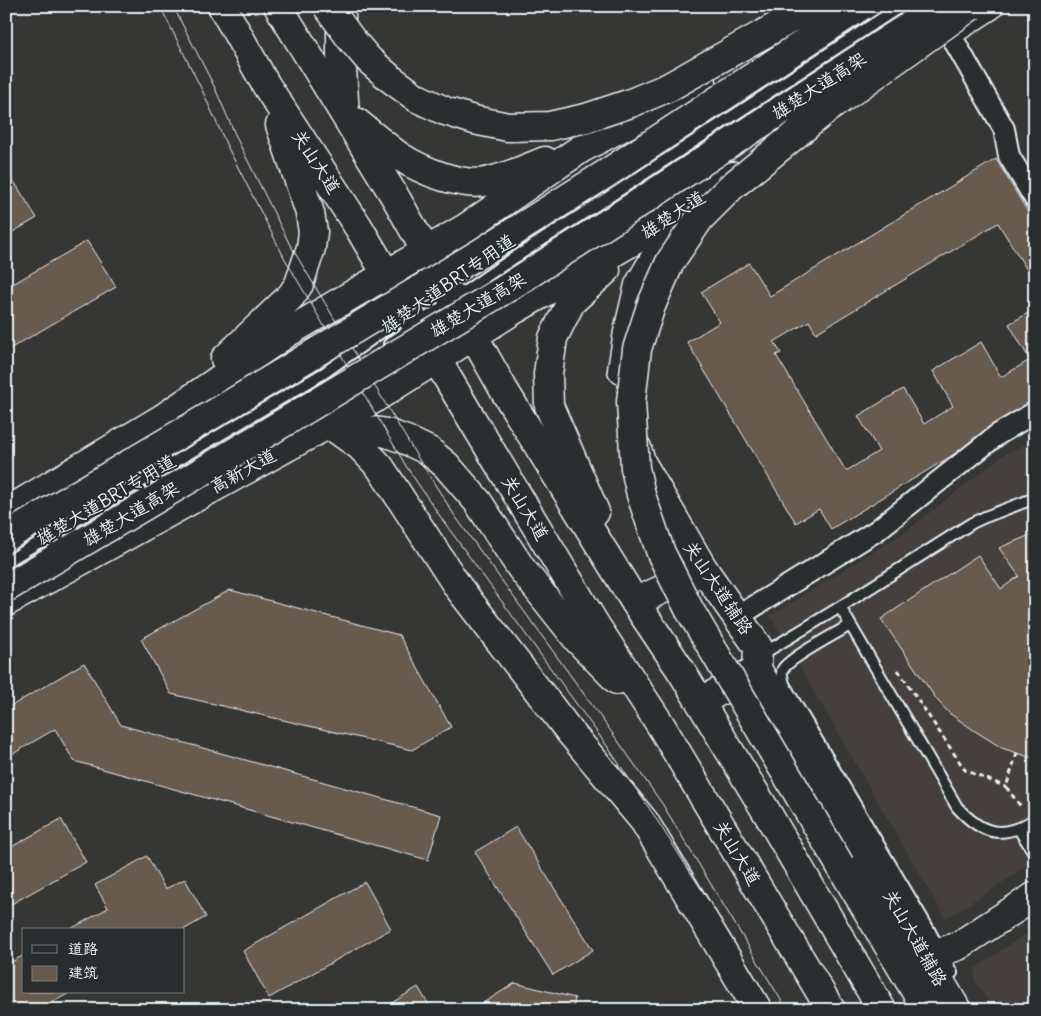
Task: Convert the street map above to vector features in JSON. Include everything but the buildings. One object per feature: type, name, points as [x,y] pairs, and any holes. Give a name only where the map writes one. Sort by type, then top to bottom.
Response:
[{"type":"main road","name":"关山大道","points":[[222,6],[266,85],[414,315],[437,360],[596,626],[660,724],[831,1010]]},
{"type":"main road","points":[[278,6],[450,288],[473,336],[504,392],[635,602],[701,702],[882,1010]]},
{"type":"main road","points":[[327,6],[369,60],[417,98],[445,111],[474,120],[508,127],[550,126],[586,118],[669,87],[813,6]]},
{"type":"main road","points":[[341,6],[341,55],[345,114],[400,156],[419,167],[454,180],[476,183],[490,181],[582,148]]},
{"type":"main road","points":[[6,512],[163,418],[287,333],[467,227],[582,148],[671,101],[808,19],[826,6]]},
{"type":"main road","points":[[6,537],[232,404],[482,252],[607,174],[860,6]]},
{"type":"main road","name":"雄楚大道高架","points":[[6,588],[507,288],[940,6]]},
{"type":"main road","points":[[945,1007],[840,865],[689,609],[661,553],[641,495],[635,468],[630,402],[637,349],[651,306],[670,262],[700,218],[731,187],[827,109],[971,6]]},
{"type":"main road","name":"雄楚大道","points":[[339,419],[437,360],[514,310],[645,234],[989,6]]},
{"type":"main road","points":[[163,418],[291,296],[299,284],[311,248],[313,232],[310,213],[266,85]]},
{"type":"main road","name":"关山大道辅路","points":[[719,185],[659,251],[639,285],[622,368],[623,404],[641,462],[704,570],[737,617],[757,658],[913,934],[945,1007]]},
{"type":"main road","points":[[635,602],[549,406],[548,374],[553,338],[571,302],[645,234]]},
{"type":"main road","points":[[339,419],[400,438],[429,451],[446,465],[478,502],[521,568],[578,640],[660,724]]},
{"type":"main road","points":[[339,419],[360,446],[380,467],[458,587],[570,732],[644,820],[758,1010]]},
{"type":"main road","name":"高新大道","points":[[6,602],[339,419]]},
{"type":"main road","points":[[635,602],[704,570]]},
{"type":"main road","points":[[701,702],[757,658]]},
{"type":"main road","points":[[945,1007],[949,985],[947,963],[958,946],[1035,896]]},
{"type":"main road","points":[[913,934],[947,963],[963,962],[1035,913]]},
{"type":"street","points":[[949,32],[1004,130],[1009,156],[1035,199]]},
{"type":"street","points":[[737,617],[876,531],[997,435],[1035,412]]},
{"type":"lane","name":"雄楚大道BRT专用道","points":[[6,562],[324,373],[414,315],[489,257],[871,6]]},
{"type":"lane","name":"雄楚大道BRT专用道","points":[[450,288],[496,269],[618,192],[901,6]]},
{"type":"lane","name":"雄楚大道BRT专用道","points":[[380,351],[414,315]]},
{"type":"lane","name":"雄楚大道BRT专用道","points":[[6,578],[356,368]]},
{"type":"lane","points":[[757,658],[972,523],[1035,498]]},
{"type":"lane","points":[[840,607],[957,807],[968,819],[994,832],[1008,832],[1034,822]]},
{"type":"lane","points":[[850,625],[794,658],[784,667],[782,672],[784,684],[947,963]]},
{"type":"lane","points":[[1018,828],[1035,854]]},
{"type":"path","points":[[896,667],[965,770],[1006,787],[1034,822]]},
{"type":"path","points":[[1006,787],[1017,753]]},
{"type":"shaded area","points":[[1035,440],[1035,861],[946,919],[770,616],[906,531],[1006,453]]},
{"type":"shaded area","points":[[1035,928],[1035,1010],[995,1010],[975,982],[975,968]]},
{"type":"tram line","points":[[160,6],[203,92],[227,146],[285,259],[406,466],[444,522],[607,746],[714,909],[775,1010]]},
{"type":"tram line","points":[[173,6],[214,86],[238,141],[289,243],[418,458],[455,516],[663,805],[787,1010]]}]
